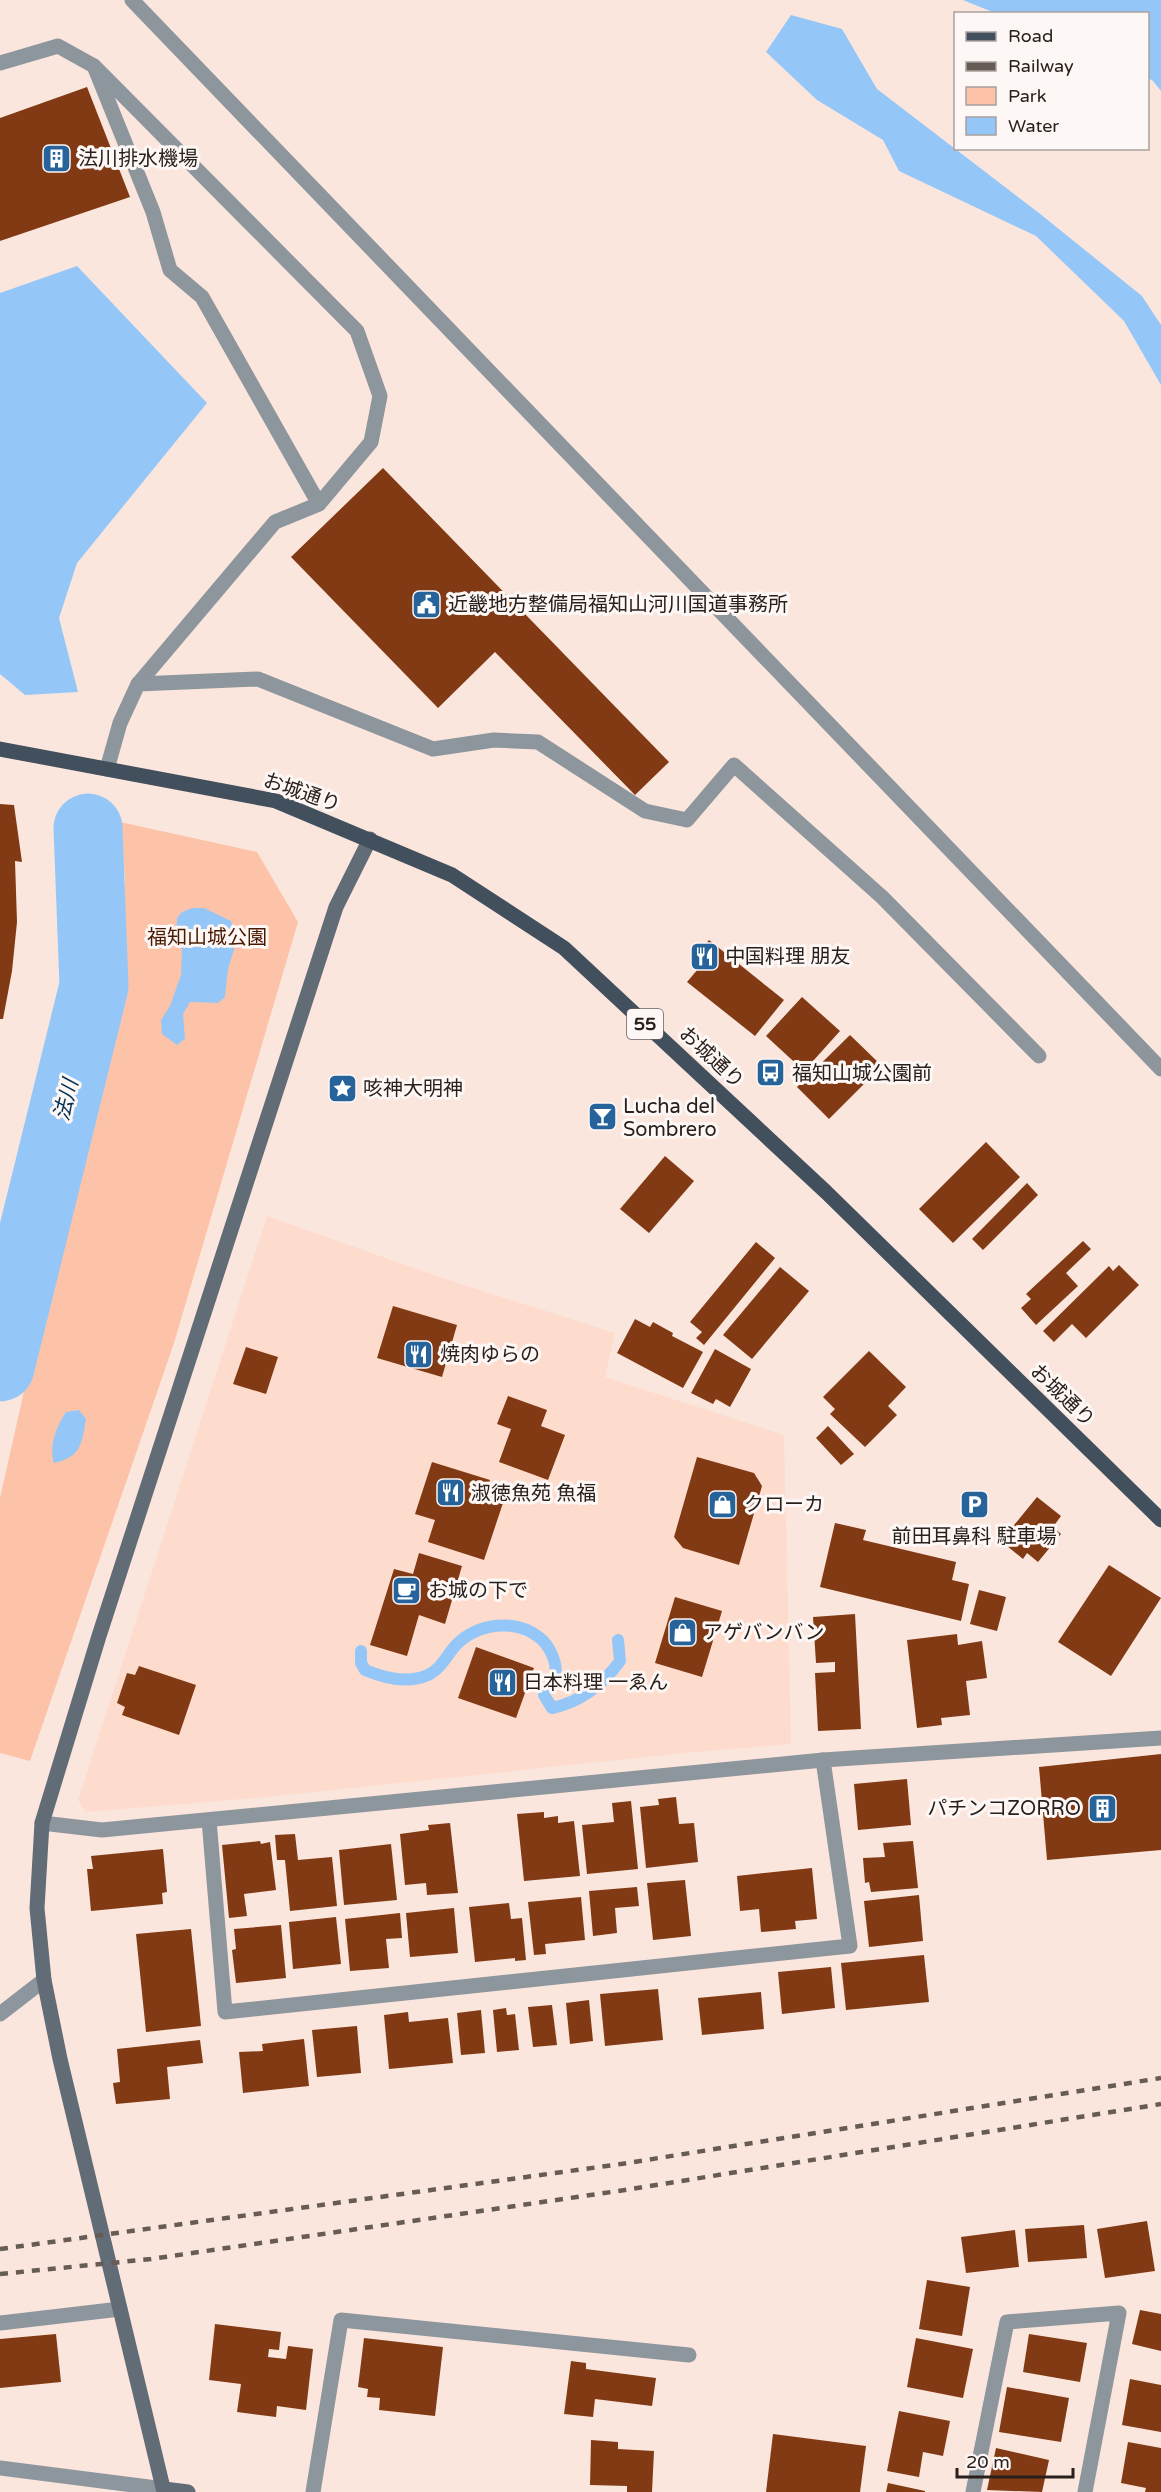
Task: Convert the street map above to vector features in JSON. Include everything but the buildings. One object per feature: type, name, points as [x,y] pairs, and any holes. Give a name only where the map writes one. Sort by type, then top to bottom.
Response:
[{"type":"main road","name":"お城通り","points":[[0,749],[276,801],[452,875],[564,948],[825,1192],[1161,1521]]},
{"type":"street","points":[[132,0],[1161,1069]]},
{"type":"street","points":[[0,63],[58,46],[94,66],[357,331],[380,396],[371,442],[319,504],[275,522],[138,684],[120,723],[107,769]]},
{"type":"street","points":[[94,66],[153,212],[170,270],[202,297],[319,504]]},
{"type":"street","points":[[138,684],[258,679],[433,749],[494,740],[538,742],[645,811],[687,819],[735,765],[882,897],[1039,1056]]},
{"type":"street","points":[[164,2490],[60,2060],[44,1980],[37,1908],[42,1823],[99,1636],[336,907],[370,839]]},
{"type":"street","points":[[42,1823],[102,1830],[824,1760],[1161,1738]]},
{"type":"street","points":[[209,1820],[225,2012],[850,1946],[824,1760]]},
{"type":"street","points":[[0,2014],[44,1980]]},
{"type":"street","points":[[0,2323],[120,2309]]},
{"type":"street","points":[[973,2492],[1007,2322],[1119,2313],[1085,2492]]},
{"type":"street","points":[[313,2492],[340,2320],[690,2355]]},
{"type":"street","points":[[0,2468],[188,2492]]},
{"type":"shaded area","points":[[267,1216],[445,1279],[615,1333],[605,1377],[784,1435],[791,1744],[257,1798],[86,1812],[78,1800]]},
{"type":"green space","name":"福知山城公園","points":[[120,822],[257,852],[298,922],[174,1343],[30,1761],[0,1753],[0,1498],[123,951],[125,877]]},
{"type":"water","points":[[963,0],[1161,0],[1161,91],[1149,79],[1149,12],[993,12]]},
{"type":"water","points":[[791,15],[842,29],[877,89],[1039,213],[1142,296],[1161,325],[1161,385],[1124,321],[1036,236],[899,171],[883,140],[817,100],[766,52]]},
{"type":"water","points":[[77,266],[207,403],[77,563],[59,618],[78,692],[25,695],[0,674],[0,293]]},
{"type":"water","points":[[192,908],[204,908],[231,921],[237,940],[228,969],[225,997],[218,1003],[190,1002],[183,1014],[185,1039],[177,1045],[162,1034],[161,1020],[170,1006],[181,975],[182,948],[176,936],[177,918],[182,912]]},
{"type":"water","points":[[79,1410],[86,1419],[79,1448],[70,1457],[54,1463],[52,1450],[59,1424],[66,1412]]},
{"type":"waterway","name":"法川","points":[[0,1367],[94,986],[88,828]]},
{"type":"waterway","points":[[361,1651],[361,1663],[365,1670],[388,1677],[420,1678],[433,1672],[456,1645],[475,1632],[497,1626],[519,1628],[540,1638],[552,1655],[556,1670],[544,1695],[552,1708],[582,1696],[607,1677],[620,1661],[618,1640]]},
{"type":"railway","points":[[0,2249],[621,2164],[1161,2078]]},
{"type":"railway","points":[[0,2274],[151,2259],[625,2190],[1161,2104]]},
{"type":"place","name":"法川排水機場","points":[[57,158]]},
{"type":"place","name":"近畿地方整備局福知山河川国道事務所","points":[[427,604]]},
{"type":"place","name":"中国料理 朋友","points":[[704,956]]},
{"type":"place","name":"福知山城公園前","points":[[771,1073]]},
{"type":"place","name":"咳神大明神","points":[[342,1088]]},
{"type":"place","name":"Lucha del Sombrero","points":[[602,1117]]},
{"type":"place","name":"焼肉ゆらの","points":[[419,1354]]},
{"type":"place","name":"淑徳魚苑 魚福","points":[[450,1493]]},
{"type":"place","name":"クローカ","points":[[723,1504]]},
{"type":"place","name":"前田耳鼻科 駐車場","points":[[974,1505]]},
{"type":"place","name":"お城の下で","points":[[407,1590]]},
{"type":"place","name":"アゲバンバン","points":[[682,1632]]},
{"type":"place","name":"日本料理 一ゑん","points":[[502,1682]]},
{"type":"place","name":"パチンコZORRO","points":[[1102,1808]]}]
